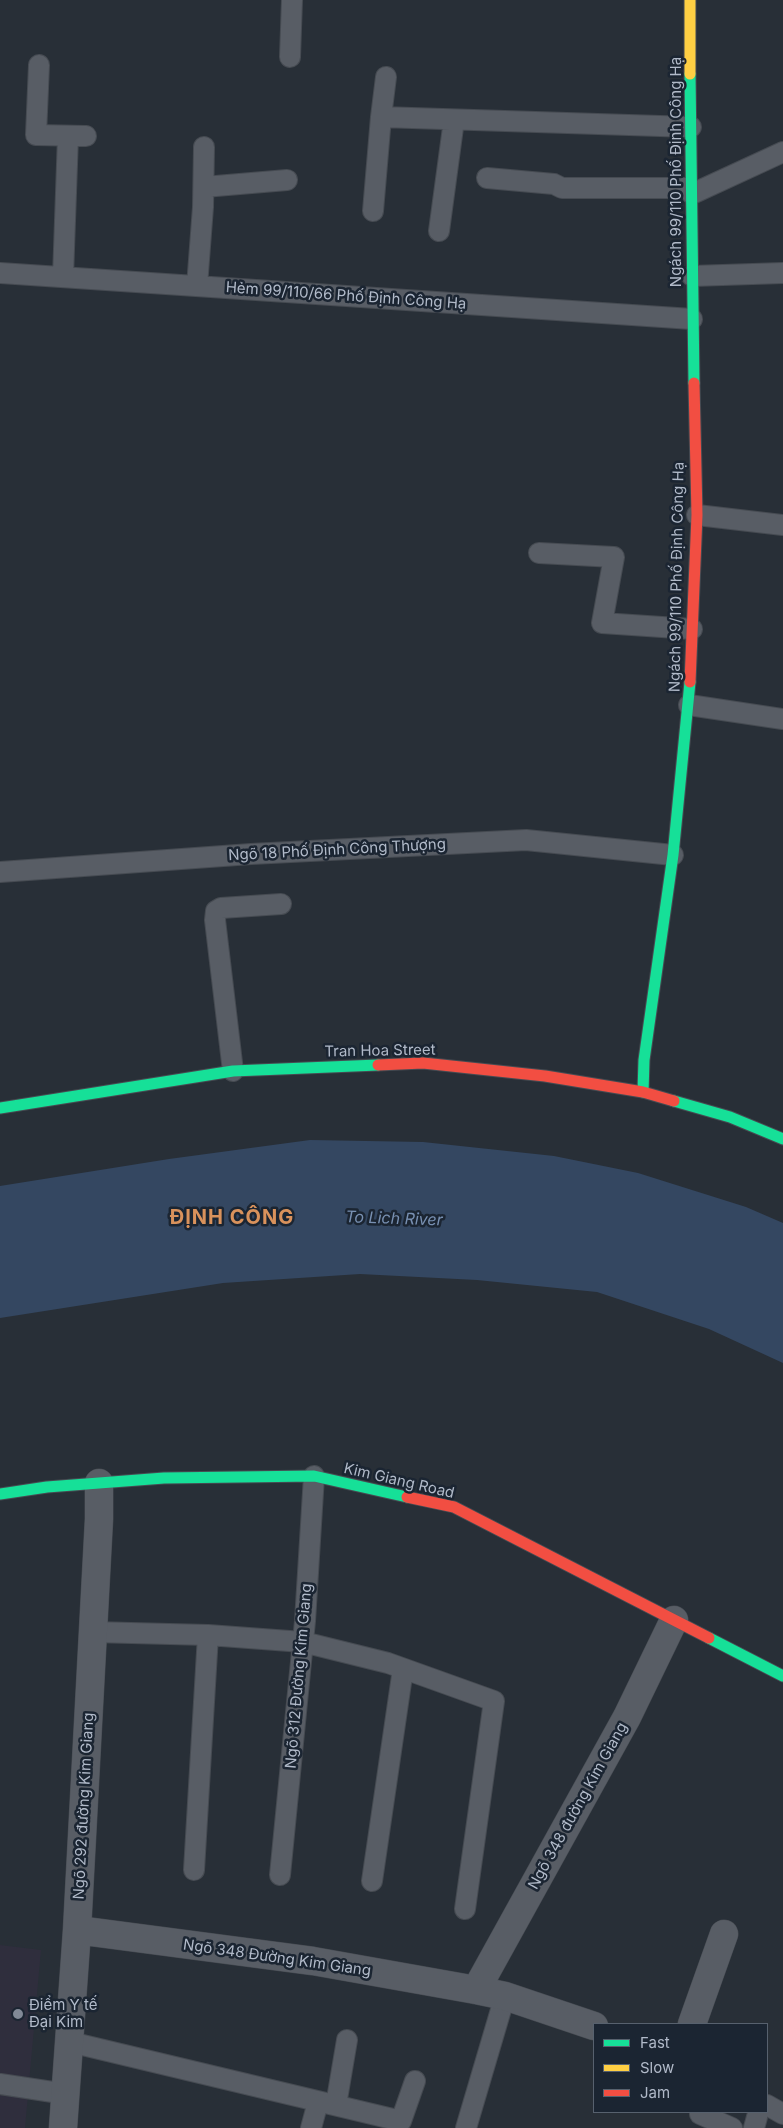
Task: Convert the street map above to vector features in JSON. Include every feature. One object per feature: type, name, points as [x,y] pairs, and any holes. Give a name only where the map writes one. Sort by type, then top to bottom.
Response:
[{"type":"main road","name":"Ngách 99/110 Phố Định Công Hạ","points":[[643,1092],[644,1060],[673,855],[689,706],[697,516],[692,319],[690,0]]},
{"type":"main road","name":"Tran Hoa Street","points":[[0,1108],[233,1071],[423,1063],[544,1076],[643,1092],[730,1117],[783,1139]]},
{"type":"main road","name":"Kim Giang Road","points":[[0,1494],[164,1478],[314,1476],[454,1507],[783,1676]]},
{"type":"street","name":"Ngõ 292 đường Kim Giang","points":[[63,2128],[77,1930],[99,1519],[99,1483]]},
{"type":"street","name":"Ngõ 348 đường Kim Giang","points":[[476,1990],[627,1717],[674,1620]]},
{"type":"street","name":"Ngõ 348 Đường Kim Giang","points":[[77,1930],[313,1961],[476,1990],[505,1996],[593,2026]]},
{"type":"street","points":[[692,2023],[724,1934]]},
{"type":"lane","points":[[290,57],[292,0]]},
{"type":"lane","points":[[39,66],[36,135],[77,136],[63,277]]},
{"type":"lane","points":[[373,211],[386,78]]},
{"type":"lane","points":[[381,117],[691,127]]},
{"type":"lane","points":[[439,231],[454,120]]},
{"type":"lane","points":[[197,286],[204,187],[204,147]]},
{"type":"lane","points":[[488,178],[554,184],[562,188],[692,191],[783,152]]},
{"type":"lane","points":[[204,187],[287,180]]},
{"type":"lane","name":"Hẻm 99/110/66 Phố Định Công Hạ","points":[[0,273],[692,319]]},
{"type":"lane","points":[[692,276],[783,273]]},
{"type":"lane","points":[[697,516],[783,525]]},
{"type":"lane","points":[[539,554],[614,557],[602,623],[692,629]]},
{"type":"lane","points":[[689,706],[783,719]]},
{"type":"lane","name":"Ngõ 18 Phố Định Công Thượng","points":[[0,872],[251,854],[526,840],[673,855]]},
{"type":"lane","points":[[233,1071],[215,920],[216,911],[221,908],[281,904]]},
{"type":"lane","name":"Ngõ 312 Đường Kim Giang","points":[[280,1875],[303,1642],[314,1476]]},
{"type":"lane","points":[[93,1632],[208,1635],[303,1642],[403,1669],[494,1701],[466,1909]]},
{"type":"lane","points":[[194,1870],[208,1635]]},
{"type":"lane","points":[[372,1881],[403,1669]]},
{"type":"lane","points":[[466,2128],[505,1996]]},
{"type":"lane","points":[[311,2128],[327,2104],[348,2040]]},
{"type":"lane","points":[[70,2042],[401,2121],[415,2082]]},
{"type":"lane","points":[[0,2084],[66,2094]]},
{"type":"lane","points":[[700,2114],[732,2128]]},
{"type":"lane","points":[[759,2117],[783,2114]]},
{"type":"shaded area","name":"Điểm Y tế Đại Kim","points":[[0,1945],[41,1950],[25,2128],[0,2128]]},
{"type":"water","name":"To Lich River","points":[[310,1140],[423,1142],[554,1156],[638,1173],[746,1207],[783,1223],[783,1363],[709,1329],[597,1292],[477,1280],[360,1274],[223,1283],[0,1318],[0,1186],[169,1159]]},
{"type":"traffic: fast","points":[[690,74],[694,383]]},
{"type":"traffic: fast","points":[[643,1092],[644,1060],[673,855],[690,682]]},
{"type":"traffic: fast","points":[[0,1108],[233,1071],[378,1065]]},
{"type":"traffic: fast","points":[[674,1101],[730,1117],[783,1139]]},
{"type":"traffic: fast","points":[[0,1494],[47,1487],[164,1478],[314,1476],[407,1497]]},
{"type":"traffic: fast","points":[[709,1638],[783,1676]]},
{"type":"traffic: slow","points":[[690,0],[690,74]]},
{"type":"traffic: jam","points":[[690,682],[697,515],[694,383]]},
{"type":"traffic: jam","points":[[378,1065],[423,1063],[545,1076],[643,1092],[674,1101]]},
{"type":"traffic: jam","points":[[407,1497],[454,1507],[709,1638]]},
{"type":"place","name":"Điểm Y tế Đại Kim","points":[[18,2014]]},
{"type":"district","name":"ĐỊNH CÔNG","points":[[232,1218]]}]
